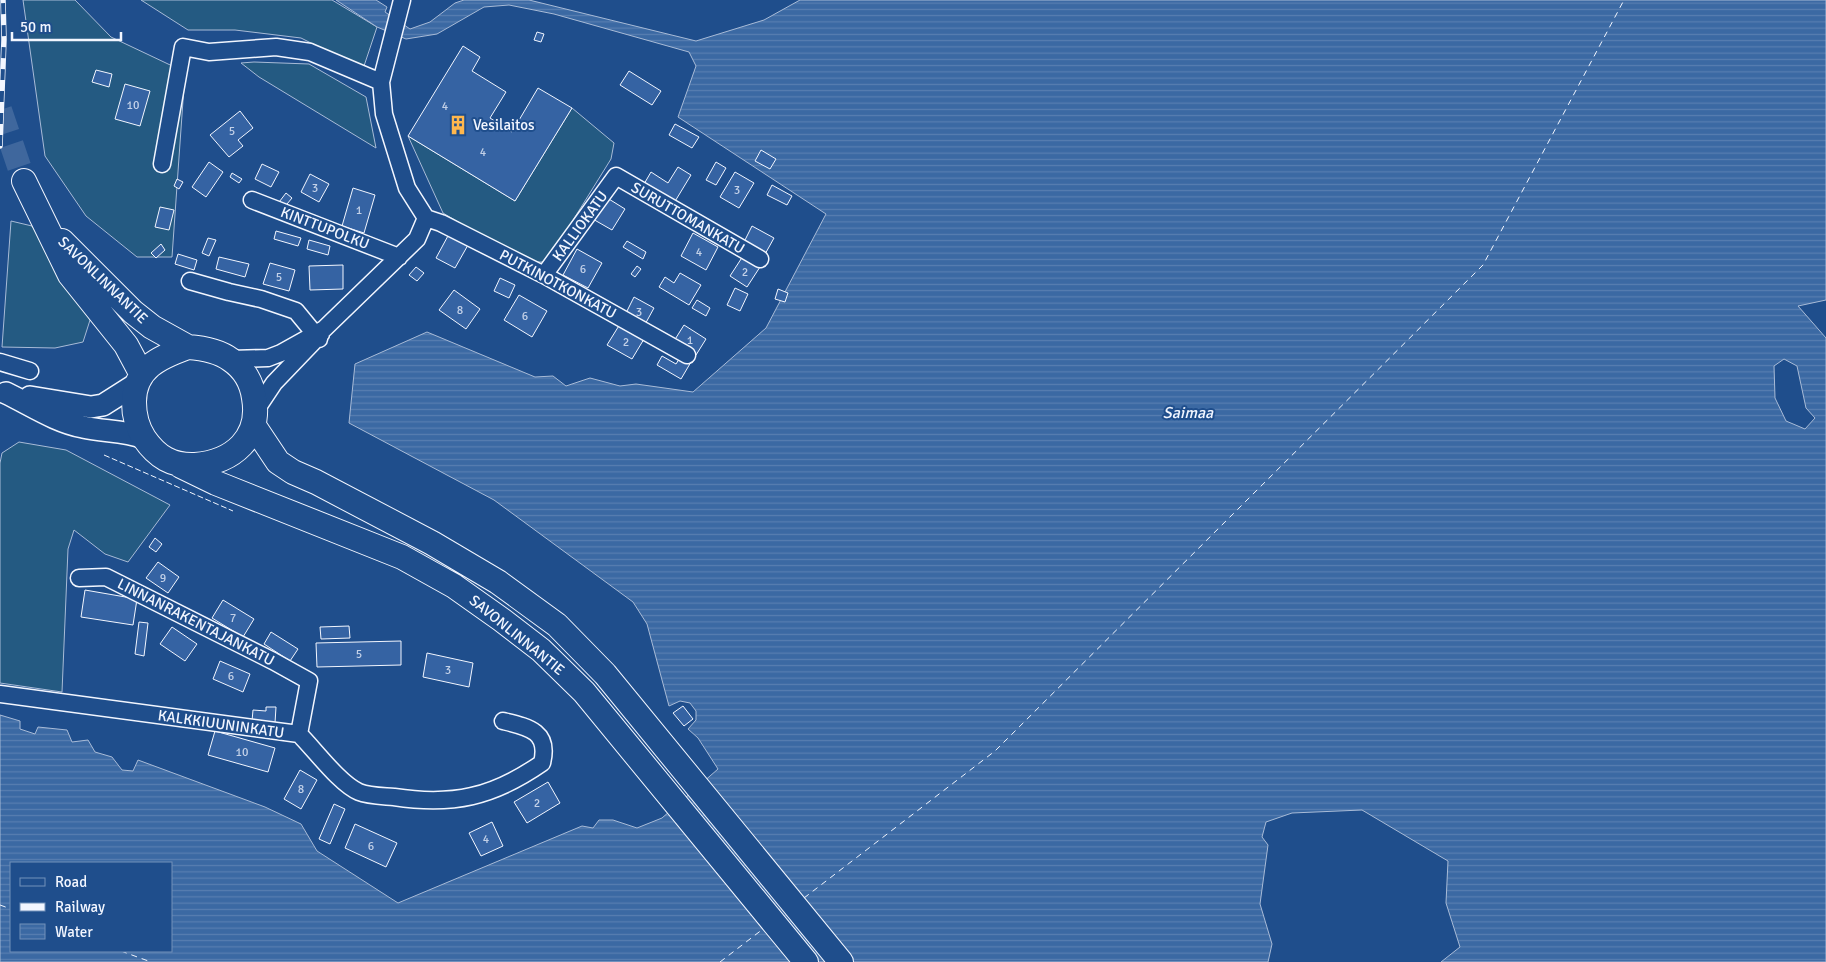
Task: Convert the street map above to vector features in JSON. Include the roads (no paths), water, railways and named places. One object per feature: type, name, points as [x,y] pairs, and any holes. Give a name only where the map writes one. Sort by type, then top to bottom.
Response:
[{"type":"highway","name":"SAVONLINNANTIE","points":[[24,181],[70,275],[126,345],[139,379]]},
{"type":"highway","name":"SAVONLINNANTIE","points":[[46,226],[133,312],[152,327],[188,347]]},
{"type":"highway","points":[[188,347],[202,348],[231,359],[248,379],[255,418],[242,446],[230,455],[214,462],[182,466],[163,459],[144,438],[137,425],[134,410],[139,379],[165,355],[188,347]]},
{"type":"highway","name":"SAVONLINNANTIE","points":[[255,418],[278,462],[293,472],[375,512],[498,582],[557,625],[604,674],[841,962]]},
{"type":"highway","name":"SAVONLINNANTIE","points":[[182,466],[216,483],[411,562],[454,586],[502,620],[552,661],[584,692],[806,962]]},
{"type":"main road","points":[[3,392],[91,407],[103,405],[139,379]]},
{"type":"main road","points":[[3,392],[62,421],[83,427],[130,433],[144,438]]},
{"type":"street","points":[[255,418],[274,383],[322,331],[417,239],[426,218],[407,188],[384,114],[381,82],[400,7]]},
{"type":"street","points":[[162,164],[183,47],[209,52],[276,46],[310,52],[381,82]]},
{"type":"street","name":"SURUTTOMANKATU","points":[[616,176],[760,259]]},
{"type":"street","name":"KALLIOKATU","points":[[544,275],[616,176]]},
{"type":"street","name":"KINTTUPOLKU","points":[[252,200],[399,257]]},
{"type":"street","name":"PUTKINOTKONKATU","points":[[426,218],[441,222],[544,275],[687,354]]},
{"type":"street","points":[[190,281],[229,292],[261,298],[296,311],[322,331]]},
{"type":"street","points":[[231,359],[268,358],[322,331]]},
{"type":"street","points":[[0,362],[30,371]]},
{"type":"street","name":"LINNANRAKENTAJANKATU","points":[[79,578],[106,577],[265,656],[309,681],[299,734]]},
{"type":"street","name":"KALKKIUUNINKATU","points":[[0,694],[299,734],[340,779],[360,793],[409,800],[452,801],[486,793],[511,782],[542,763],[543,746],[539,733],[528,727],[503,721]]},
{"type":"water","name":"Saimaa","points":[[336,0],[376,0],[387,7],[385,12],[410,29],[430,22],[455,3],[464,0],[529,0],[696,41],[764,20],[800,0],[1826,0],[1826,300],[1798,306],[1826,338],[1826,962],[1441,962],[1460,947],[1446,903],[1448,861],[1362,810],[1292,813],[1266,822],[1262,837],[1268,845],[1260,904],[1272,944],[1268,962],[0,962],[0,715],[20,721],[20,729],[35,734],[38,727],[67,730],[72,742],[88,740],[95,752],[112,757],[122,770],[133,771],[138,760],[265,807],[301,824],[317,851],[398,903],[582,826],[593,828],[599,820],[613,820],[637,828],[662,818],[718,769],[698,738],[688,729],[696,720],[696,711],[690,703],[680,701],[669,706],[647,624],[633,602],[494,500],[349,423],[355,364],[427,332],[535,377],[553,376],[566,386],[590,378],[620,386],[636,384],[693,392],[766,328],[826,214],[678,117],[696,66],[689,52],[554,14],[509,5],[484,7],[437,34],[406,39],[377,27]],"holes":[[[1784,359],[1797,366],[1806,408],[1815,418],[1805,429],[1786,421],[1775,398],[1774,366]]]},
{"type":"tunnel","points":[[0,110],[24,181]]},
{"type":"railway","points":[[0,146],[4,39],[3,0]]},
{"type":"place","name":"Vesilaitos","points":[[458,125]]}]
